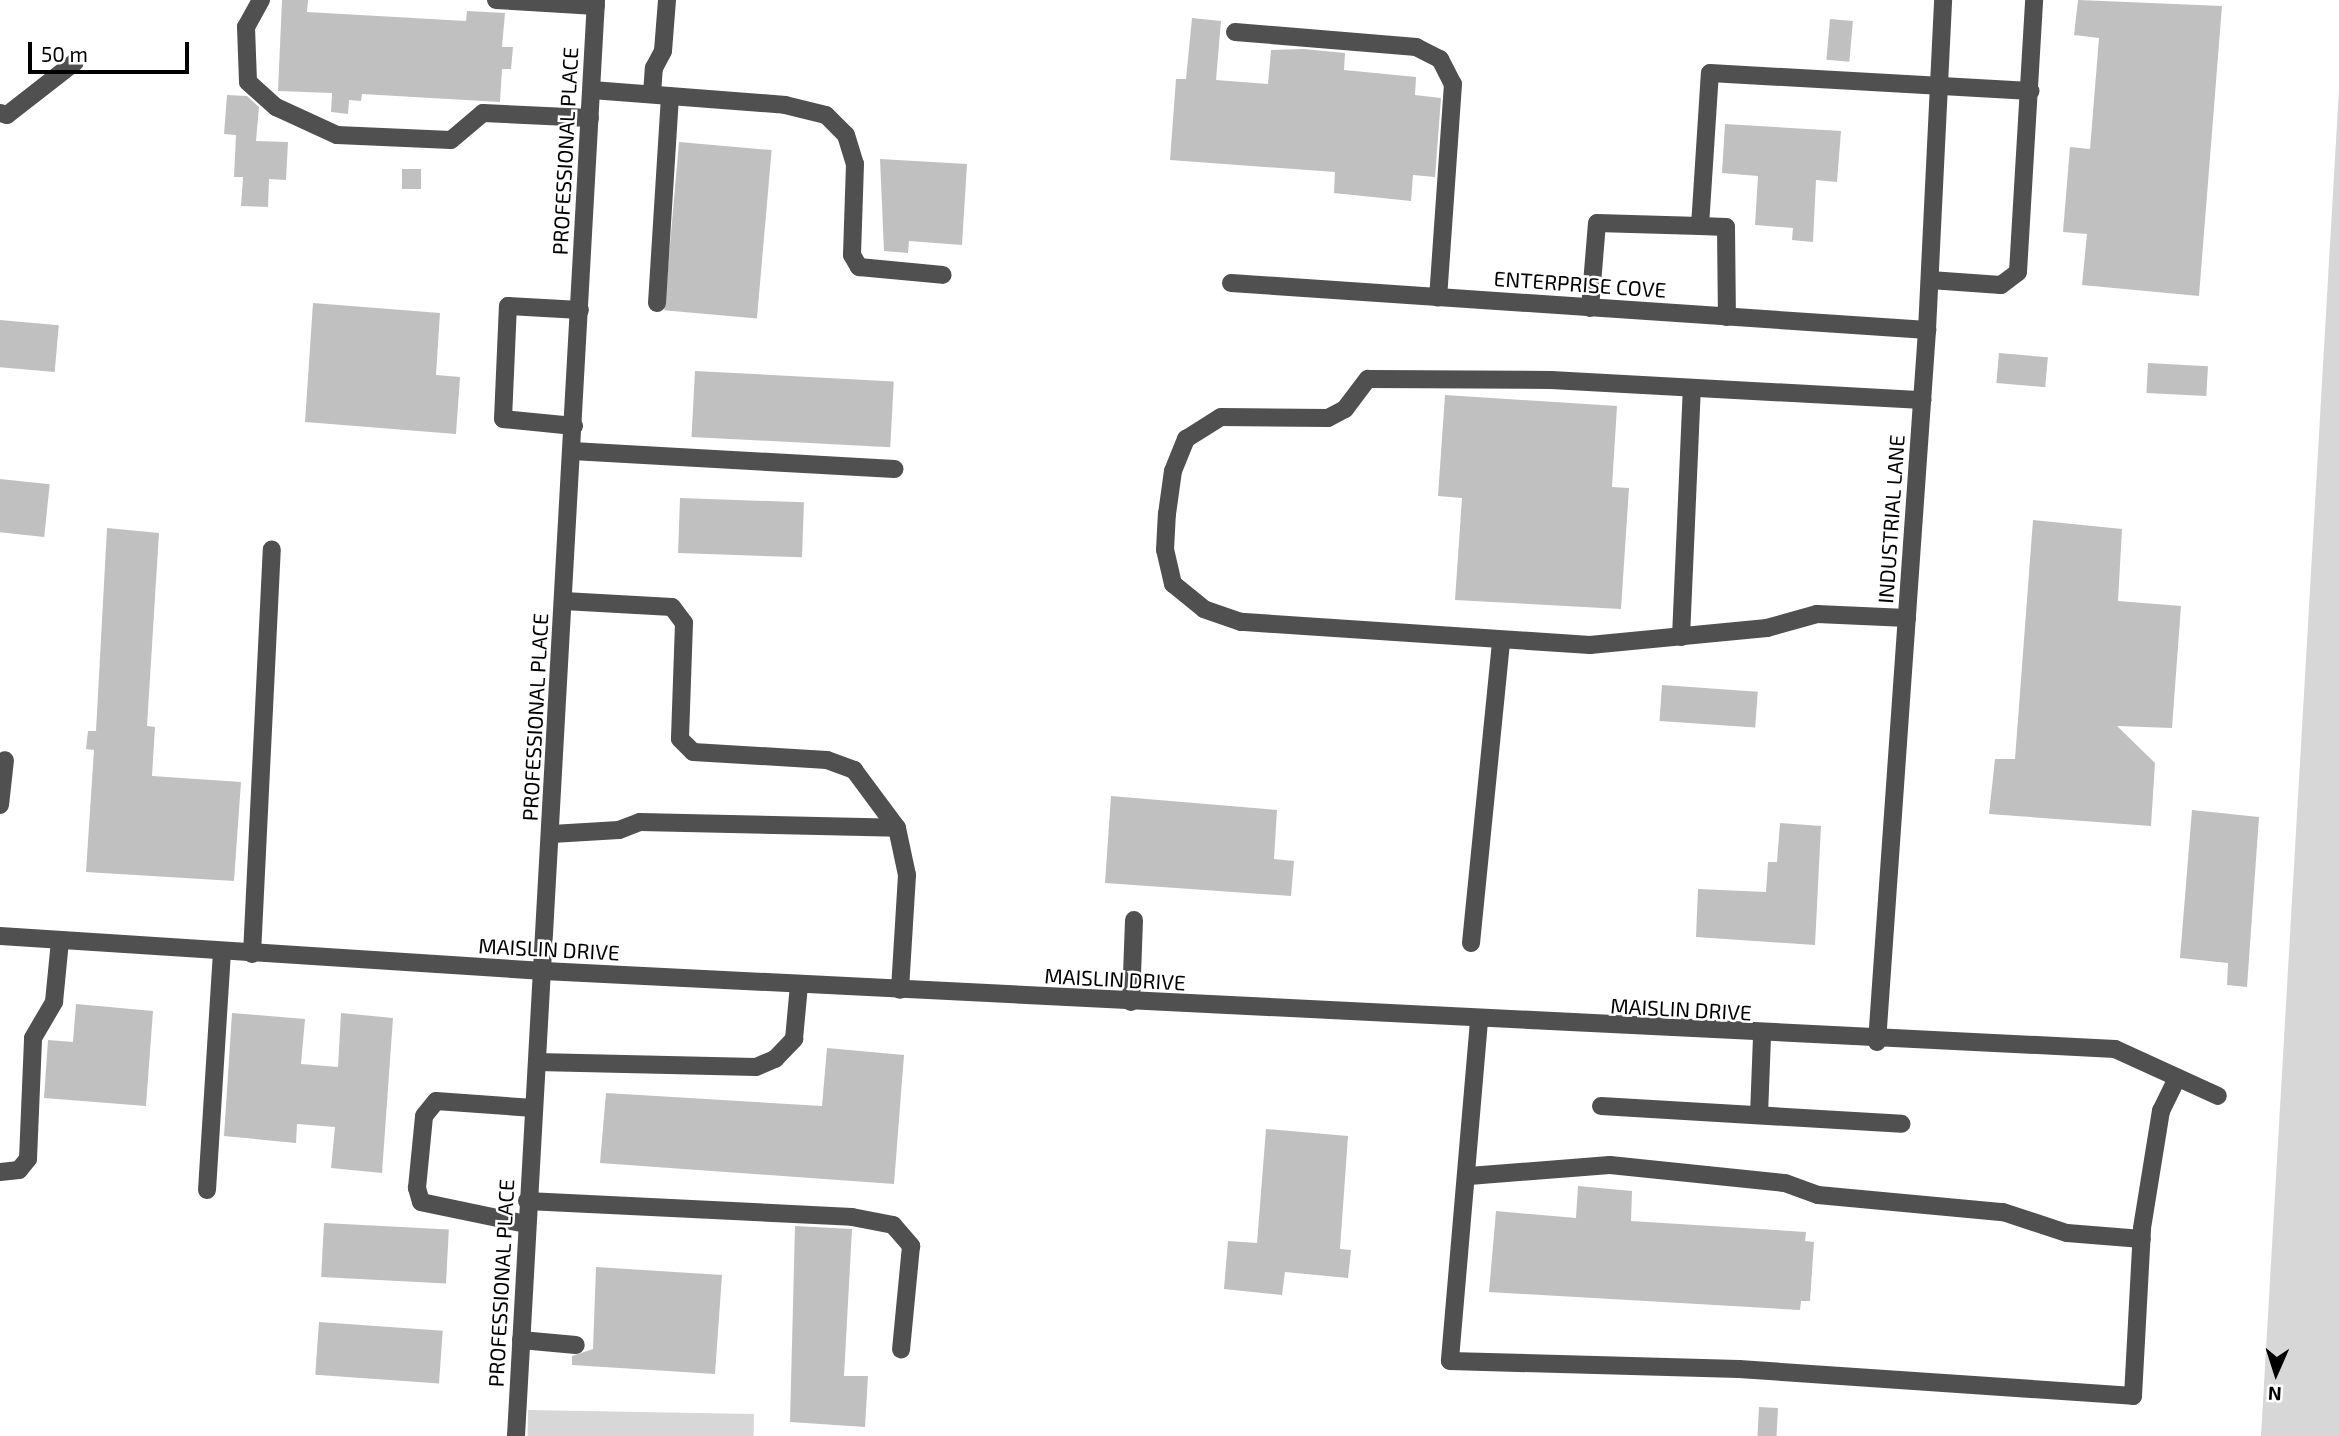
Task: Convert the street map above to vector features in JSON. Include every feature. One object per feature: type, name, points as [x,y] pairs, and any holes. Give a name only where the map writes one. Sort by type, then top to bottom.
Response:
[{"type":"street","points":[[261,0],[246,27],[248,82],[276,107],[337,135],[451,140],[483,113],[590,118]]},
{"type":"street","points":[[496,0],[596,3]]},
{"type":"street","points":[[657,303],[661,95],[654,68],[663,51],[667,0]]},
{"type":"street","name":"INDUSTRIAL LANE","points":[[1877,1042],[1927,330],[1943,0]]},
{"type":"street","points":[[1930,281],[2001,285],[2018,272],[2035,0]]},
{"type":"street","name":"PROFESSIONAL PLACE","points":[[516,1436],[527,1201],[552,834],[596,3]]},
{"type":"street","points":[[1235,32],[1416,47],[1440,59],[1453,84],[1438,298]]},
{"type":"street","points":[[0,113],[7,115],[75,62]]},
{"type":"street","points":[[1700,226],[1710,73],[2030,90]]},
{"type":"street","points":[[592,90],[785,105],[826,115],[846,135],[855,164],[852,255],[859,267],[943,275]]},
{"type":"street","points":[[1590,308],[1597,223],[1726,227],[1727,317]]},
{"type":"street","name":"ENTERPRISE COVE","points":[[1231,283],[1927,330]]},
{"type":"street","points":[[574,426],[503,419],[508,306],[580,310]]},
{"type":"street","points":[[1907,618],[1817,614],[1767,628],[1590,645],[1501,642],[1241,622],[1204,609],[1173,584],[1165,550],[1173,471],[1186,439],[1221,417],[1328,418],[1345,410],[1368,379],[1410,376],[1922,400]]},
{"type":"street","points":[[1681,637],[1692,388]]},
{"type":"street","points":[[572,451],[894,469]]},
{"type":"street","points":[[252,954],[272,549]]},
{"type":"street","points":[[564,601],[672,607],[684,623],[680,739],[693,752],[827,760],[854,770],[897,828],[907,875],[900,990]]},
{"type":"street","points":[[1471,943],[1501,642]]},
{"type":"street","points":[[0,805],[5,760]]},
{"type":"street","points":[[552,834],[619,830],[639,822],[897,828]]},
{"type":"street","points":[[1132,1002],[1134,920]]},
{"type":"street","name":"MAISLIN DRIVE","points":[[0,936],[252,954],[799,985],[1877,1042],[2115,1049],[2218,1097]]},
{"type":"street","points":[[0,1172],[19,1170],[28,1160],[33,1038],[54,1002],[60,941]]},
{"type":"street","points":[[207,1190],[222,952]]},
{"type":"street","points":[[537,1062],[756,1067],[775,1059],[794,1039],[799,985]]},
{"type":"street","points":[[1479,1021],[1469,1176],[1450,1360],[1739,1369],[2133,1396],[2142,1239],[2161,1111],[2177,1078]]},
{"type":"street","points":[[1759,1115],[1762,1035]]},
{"type":"street","points":[[526,1224],[421,1202],[417,1188],[424,1116],[436,1101],[534,1108]]},
{"type":"street","points":[[1601,1106],[1901,1124]]},
{"type":"street","points":[[1469,1176],[1623,1167],[1785,1183],[1818,1195],[2003,1212],[2067,1233],[2142,1239]]},
{"type":"street","points":[[527,1201],[852,1217],[892,1225],[911,1246],[901,1350]]},
{"type":"street","points":[[521,1340],[576,1345]]},
{"type":"shaded area","points":[[2339,89],[2339,1436],[2261,1436]]},
{"type":"shaded area","points":[[528,1410],[754,1414],[754,1436],[528,1436]]},
{"type":"building","points":[[282,0],[308,0],[307,12],[466,21],[467,11],[505,13],[502,47],[513,47],[511,69],[502,69],[500,102],[362,94],[361,101],[349,100],[348,114],[331,112],[332,93],[278,91]]},
{"type":"building","points":[[2078,0],[2222,6],[2199,296],[2082,285],[2087,234],[2063,232],[2070,147],[2090,149],[2099,38],[2074,35]]},
{"type":"building","points":[[1192,18],[1221,21],[1216,80],[1268,84],[1271,50],[1303,49],[1345,53],[1344,70],[1416,77],[1415,95],[1441,98],[1435,177],[1413,175],[1411,201],[1334,193],[1335,172],[1170,160],[1176,79],[1186,79]]},
{"type":"building","points":[[1830,19],[1853,21],[1849,62],[1826,60]]},
{"type":"building","points":[[227,95],[247,96],[259,107],[256,141],[288,142],[286,180],[269,179],[268,207],[241,206],[243,177],[234,177],[236,135],[224,134]]},
{"type":"building","points":[[1725,124],[1841,131],[1837,182],[1816,180],[1813,242],[1792,240],[1793,228],[1755,225],[1758,176],[1722,173]]},
{"type":"building","points":[[679,142],[772,150],[757,318],[664,310]]},
{"type":"building","points":[[880,159],[967,164],[962,245],[909,241],[908,253],[884,251]]},
{"type":"building","points":[[402,169],[421,169],[421,189],[402,189]]},
{"type":"building","points":[[313,303],[440,313],[436,375],[460,377],[456,434],[305,422]]},
{"type":"building","points":[[0,320],[59,325],[55,372],[0,367]]},
{"type":"building","points":[[1999,353],[2048,357],[2045,387],[1996,383]]},
{"type":"building","points":[[2148,363],[2208,366],[2206,396],[2146,393]]},
{"type":"building","points":[[695,371],[894,381],[890,447],[692,437]]},
{"type":"building","points":[[1445,395],[1617,406],[1612,487],[1629,488],[1621,609],[1455,600],[1462,498],[1438,496]]},
{"type":"building","points":[[0,479],[50,484],[44,537],[0,532]]},
{"type":"building","points":[[680,498],[804,502],[802,557],[678,553]]},
{"type":"building","points":[[2033,520],[2122,529],[2118,601],[2181,606],[2172,728],[2117,726],[2155,763],[2151,826],[1989,814],[1995,759],[2015,759]]},
{"type":"building","points":[[107,528],[159,533],[147,726],[155,727],[152,776],[241,782],[234,881],[86,872],[94,750],[86,749],[88,731],[96,731]]},
{"type":"building","points":[[1662,685],[1758,692],[1755,728],[1659,721]]},
{"type":"building","points":[[1111,796],[1277,810],[1274,859],[1294,861],[1291,896],[1105,883]]},
{"type":"building","points":[[2192,810],[2259,817],[2247,987],[2227,985],[2228,963],[2180,958]]},
{"type":"building","points":[[1780,823],[1821,826],[1815,945],[1696,937],[1698,889],[1766,892],[1768,862],[1777,862]]},
{"type":"building","points":[[76,1004],[153,1011],[146,1106],[44,1098],[48,1040],[73,1042]]},
{"type":"building","points":[[232,1013],[305,1019],[301,1064],[338,1067],[341,1013],[393,1018],[382,1173],[331,1168],[335,1127],[297,1124],[296,1143],[224,1136]]},
{"type":"building","points":[[827,1048],[904,1055],[894,1184],[600,1163],[606,1093],[822,1106]]},
{"type":"building","points":[[1266,1129],[1348,1136],[1340,1249],[1351,1250],[1348,1278],[1285,1272],[1282,1295],[1224,1289],[1228,1241],[1257,1243]]},
{"type":"building","points":[[1578,1186],[1632,1191],[1631,1221],[1806,1232],[1805,1241],[1814,1242],[1810,1301],[1801,1301],[1800,1310],[1489,1292],[1496,1211],[1576,1218]]},
{"type":"building","points":[[324,1223],[449,1230],[446,1283],[321,1277]]},
{"type":"building","points":[[795,1226],[852,1229],[844,1376],[868,1376],[865,1427],[790,1422]]},
{"type":"building","points":[[596,1267],[722,1275],[715,1374],[572,1365],[572,1356],[593,1349]]},
{"type":"building","points":[[319,1322],[443,1331],[439,1384],[315,1375]]},
{"type":"building","points":[[1759,1407],[1778,1408],[1777,1436],[1757,1436]]}]
